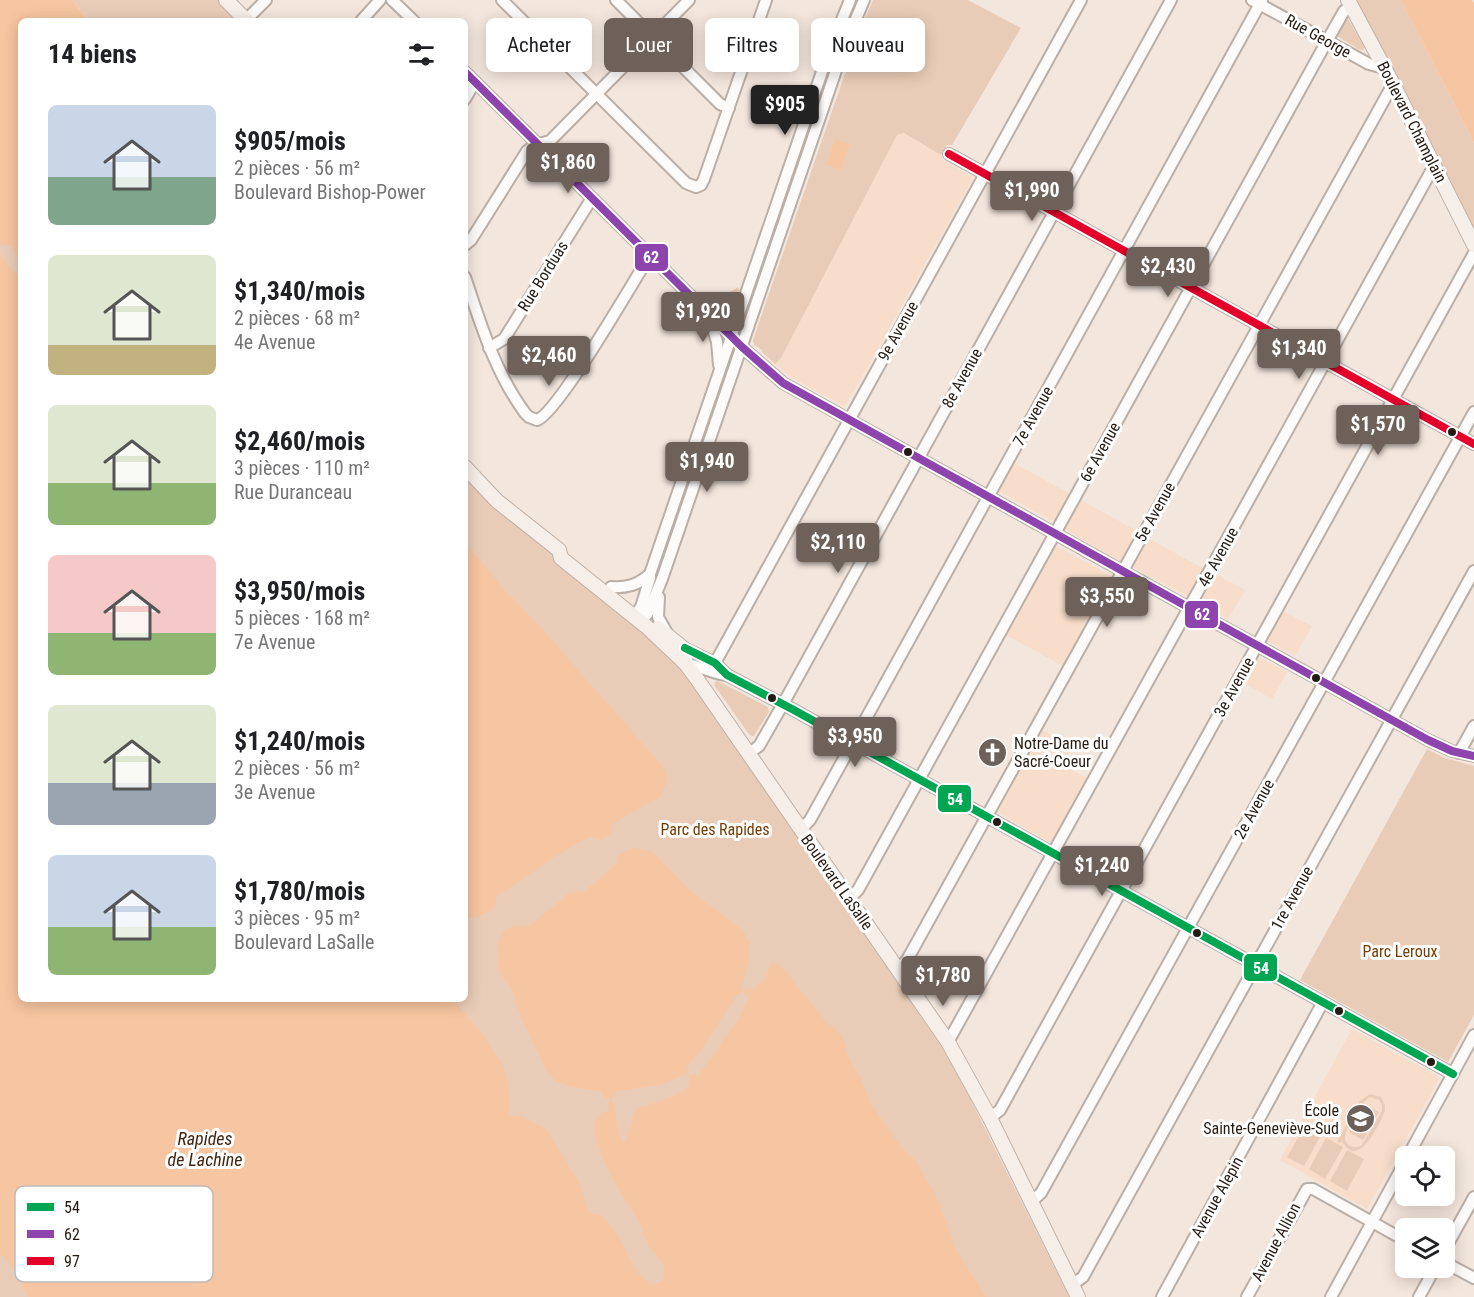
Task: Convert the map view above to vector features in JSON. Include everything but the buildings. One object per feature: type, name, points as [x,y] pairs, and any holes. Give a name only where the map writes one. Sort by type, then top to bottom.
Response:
[{"type":"main road","points":[[226,0],[245,18]]},
{"type":"main road","name":"Boulevard Champlain","points":[[1349,3],[1393,84],[1474,245]]},
{"type":"main road","name":"Boulevard LaSalle","points":[[468,470],[497,501],[559,550],[567,551],[611,587],[686,664],[948,1042],[990,1118],[1075,1291]]},
{"type":"main road","name":"Boulevard LaSalle","points":[[559,550],[561,558],[676,642],[686,664]]},
{"type":"street","points":[[249,18],[266,0]]},
{"type":"street","points":[[364,18],[380,0]]},
{"type":"street","points":[[392,0],[411,18]]},
{"type":"street","points":[[502,0],[686,183],[696,187],[703,182],[766,0]]},
{"type":"street","points":[[616,0],[634,18]]},
{"type":"street","points":[[671,18],[689,0]]},
{"type":"street","points":[[639,617],[650,574],[718,375],[828,54],[850,0]]},
{"type":"street","points":[[864,0],[844,47],[662,579],[658,617],[676,642],[715,663],[727,675],[1453,1074]]},
{"type":"street","name":"9e Avenue","points":[[715,663],[1081,0]]},
{"type":"street","name":"8e Avenue","points":[[749,753],[759,746],[783,704],[1171,0]]},
{"type":"street","name":"Rue George","points":[[1258,1],[1370,64],[1384,68]]},
{"type":"street","name":"7e Avenue","points":[[801,829],[809,822],[1124,250],[1258,1]]},
{"type":"street","name":"6e Avenue","points":[[849,899],[858,890],[1349,3]]},
{"type":"street","points":[[468,242],[527,151],[538,144],[550,141],[618,72]]},
{"type":"street","points":[[688,72],[720,104],[729,108]]},
{"type":"street","points":[[468,75],[765,370],[783,383],[1391,720],[1439,745],[1474,756]]},
{"type":"street","points":[[468,94],[476,82]]},
{"type":"street","name":"5e Avenue","points":[[898,969],[907,960],[987,817],[1393,84]]},
{"type":"street","points":[[949,154],[1474,444]]},
{"type":"street","name":"4e Avenue","points":[[948,1042],[1434,166]]},
{"type":"street","name":"Rue Borduas","points":[[489,348],[504,339],[592,198]]},
{"type":"street","name":"3e Avenue","points":[[990,1118],[1000,1110],[1474,253]]},
{"type":"street","points":[[468,286],[489,348],[507,386],[519,405],[530,417],[537,420],[542,419],[570,384],[650,255]]},
{"type":"street","points":[[704,308],[712,323],[717,342],[718,375]]},
{"type":"street","name":"2e Avenue","points":[[1031,1202],[1041,1193],[1474,412]]},
{"type":"street","name":"1re Avenue","points":[[1075,1291],[1474,571]]},
{"type":"street","points":[[611,587],[635,584],[650,574]]},
{"type":"street","points":[[639,617],[662,579]]},
{"type":"street","points":[[686,664],[699,666],[717,675],[727,675]]},
{"type":"street","points":[[1459,753],[1474,726]]},
{"type":"street","name":"Avenue Alepin","points":[[1162,1297],[1323,1002]]},
{"type":"street","points":[[1414,1146],[1474,1035]]},
{"type":"street","points":[[1331,1297],[1395,1180]]},
{"type":"street","name":"Avenue Allion","points":[[1247,1297],[1307,1189],[1313,1189],[1372,1222]]},
{"type":"street","points":[[1455,1231],[1474,1197]]},
{"type":"street","points":[[1372,1222],[1395,1235]]},
{"type":"street","points":[[1455,1268],[1474,1278]]},
{"type":"street","points":[[1419,1297],[1429,1278]]},
{"type":"shaded area","points":[[904,133],[941,155],[942,160],[972,177],[972,180],[844,406],[792,378],[775,364],[781,358],[897,135]]},
{"type":"shaded area","points":[[1014,463],[1070,494],[1054,522],[999,491]]},
{"type":"shaded area","points":[[1081,500],[1137,531],[1120,561],[1065,529]]},
{"type":"shaded area","points":[[1148,538],[1204,569],[1188,596],[1132,566]]},
{"type":"shaded area","points":[[1056,546],[1112,576],[1063,666],[1006,635]]},
{"type":"shaded area","points":[[1216,574],[1245,590],[1228,619],[1200,604]]},
{"type":"shaded area","points":[[1283,611],[1312,626],[1295,656],[1268,641]]},
{"type":"shaded area","points":[[1259,657],[1287,672],[1272,699],[1244,683]]},
{"type":"shaded area","points":[[1042,730],[1071,746],[1062,764],[1088,779],[1052,843],[997,812]]},
{"type":"shaded area","name":"École Sainte-Geneviève-Sud","points":[[1352,1029],[1440,1078],[1402,1146],[1395,1146],[1395,1159],[1367,1209],[1280,1160]]},
{"type":"green space","points":[[72,0],[219,0],[237,18],[86,18]]},
{"type":"green space","points":[[873,0],[968,0],[1021,28],[952,145],[947,145],[941,155],[904,133],[897,135],[781,358],[775,364],[754,345],[753,340],[846,72],[925,72],[925,18],[865,18]]},
{"type":"green space","points":[[1356,0],[1401,0],[1474,143],[1474,232]]},
{"type":"green space","points":[[1348,19],[1365,48],[1363,50],[1337,36],[1343,23]]},
{"type":"green space","name":"Parc des Rapides","points":[[0,69],[18,73],[18,1002],[468,1002],[468,478],[512,520],[645,631],[688,678],[941,1046],[965,1088],[1069,1297],[0,1297]]},
{"type":"green space","points":[[738,287],[731,312],[727,316],[701,292],[720,295]]},
{"type":"green space","points":[[716,680],[768,707],[769,712],[754,736],[748,733],[714,685]]},
{"type":"green space","name":"Parc Leroux","points":[[1427,749],[1445,758],[1474,766],[1474,1015],[1448,1062],[1300,980]]},
{"type":"green space","points":[[1370,1094],[1381,1097],[1385,1111],[1373,1135],[1361,1148],[1355,1151],[1348,1149],[1342,1141],[1337,1142],[1360,1101]],"holes":[[[1370,1097],[1379,1100],[1382,1111],[1362,1145],[1354,1147],[1349,1145],[1345,1137],[1351,1121],[1367,1099]]]},
{"type":"green space","points":[[1364,1104],[1379,1112],[1363,1140],[1349,1132]]},
{"type":"green space","points":[[1305,1126],[1321,1135],[1304,1166],[1287,1157]]},
{"type":"green space","points":[[1326,1138],[1343,1147],[1325,1179],[1309,1169]]},
{"type":"green space","points":[[1347,1150],[1364,1159],[1347,1191],[1330,1181]]},
{"type":"water","points":[[0,0],[72,0],[86,18],[18,18],[18,258],[12,245],[0,243]]},
{"type":"water","points":[[1401,0],[1472,0],[1474,3],[1474,143]]},
{"type":"water","points":[[835,139],[850,144],[841,170],[826,165]]},
{"type":"water","name":"Rapides de Lachine","points":[[0,252],[5,262],[18,276],[18,1002],[455,1002],[499,1058],[507,1078],[509,1113],[512,1116],[522,1116],[546,1129],[578,1181],[588,1209],[592,1214],[601,1215],[619,1237],[641,1277],[654,1285],[662,1282],[663,1264],[652,1250],[638,1220],[604,1162],[597,1145],[595,1130],[598,1118],[608,1111],[608,1103],[614,1103],[620,1137],[622,1142],[625,1141],[637,1109],[674,1096],[689,1087],[694,1074],[699,1075],[740,1016],[749,998],[745,995],[748,987],[754,989],[766,977],[773,963],[781,965],[823,1019],[842,1035],[849,1059],[862,1081],[871,1104],[899,1144],[916,1161],[939,1202],[955,1248],[986,1297],[28,1297],[21,1282],[213,1282],[213,1186],[15,1186],[15,1271],[0,1254]]},
{"type":"water","points":[[468,547],[665,769],[668,780],[661,796],[612,824],[611,834],[602,840],[591,836],[554,857],[496,897],[495,907],[483,915],[468,919]]},
{"type":"water","points":[[635,848],[653,852],[688,889],[744,931],[749,944],[749,960],[740,994],[738,993],[703,1047],[686,1068],[688,1071],[686,1074],[663,1084],[615,1092],[614,1097],[606,1098],[600,1091],[571,1087],[557,1081],[547,1072],[519,1013],[511,988],[502,977],[498,964],[497,947],[502,932],[515,925],[529,926],[567,893],[585,891],[618,862],[617,856]]},
{"type":"waterway","points":[[742,990],[746,992]]},
{"type":"waterway","points":[[686,1074],[691,1077]]},
{"type":"waterway","points":[[610,1098],[611,1102]]},
{"type":"transit line","name":"62","points":[[468,75],[742,347],[783,383],[1428,740],[1452,751],[1474,756]]},
{"type":"transit line","name":"97","points":[[949,154],[1474,444]]},
{"type":"transit line","name":"54","points":[[685,648],[715,663],[727,675],[1453,1074]]},
{"type":"place","name":"Notre-Dame du Sacré-Coeur","points":[[993,752]]},
{"type":"place","name":"École Sainte-Geneviève-Sud","points":[[1360,1119]]}]
